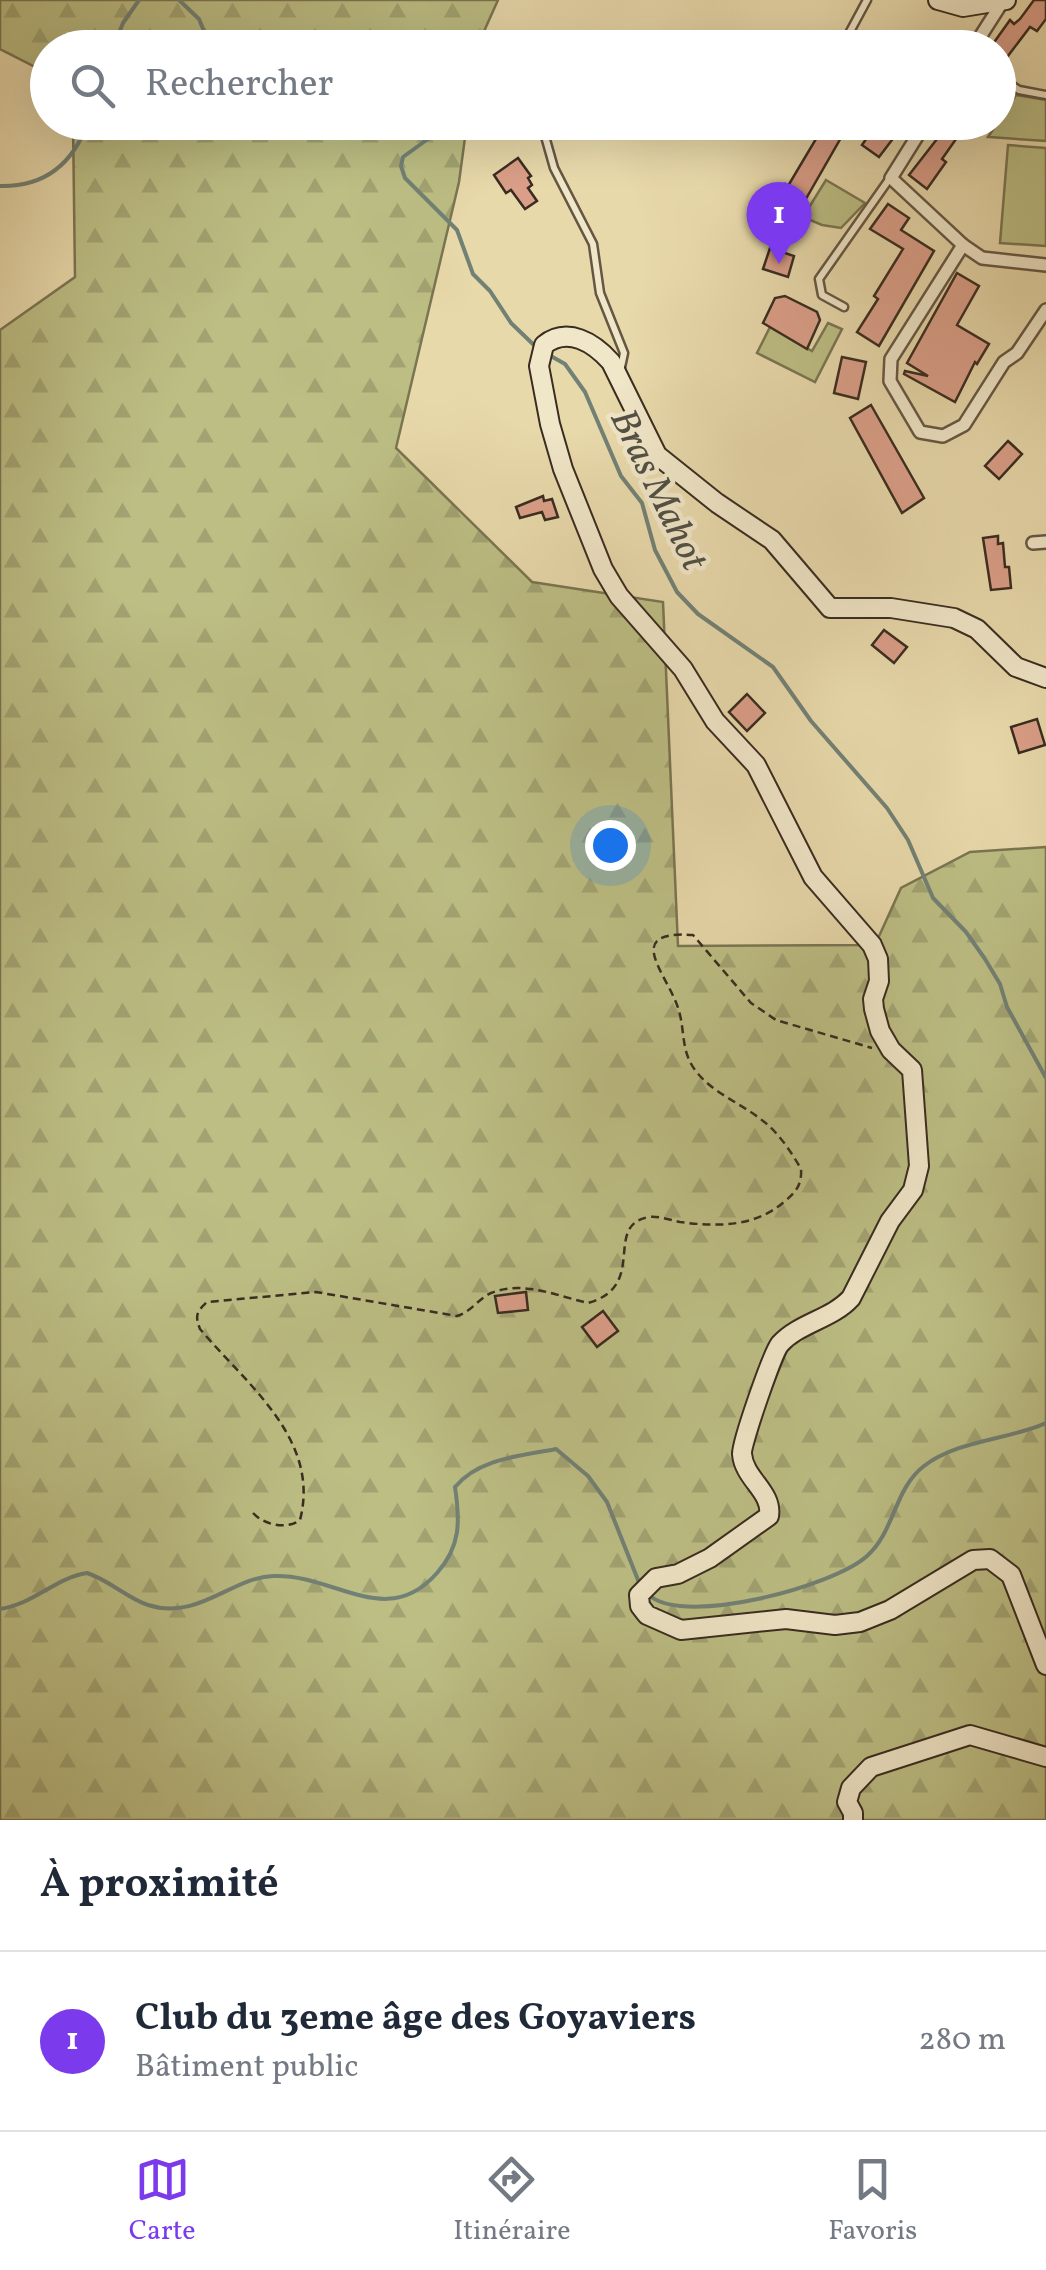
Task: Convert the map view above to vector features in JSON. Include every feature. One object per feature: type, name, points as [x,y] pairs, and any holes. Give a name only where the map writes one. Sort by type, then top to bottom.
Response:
[{"type":"main road","points":[[938,0],[963,7],[1003,0]]},
{"type":"main road","points":[[1046,678],[1016,667],[977,629],[954,618],[892,608],[830,608],[772,540],[657,455],[612,362],[601,350],[573,336],[560,336],[544,344],[540,380],[563,469],[603,570],[628,608],[683,669],[715,721],[756,765],[813,876],[872,945],[880,966],[874,1010],[880,1031],[906,1062],[914,1082],[920,1147],[918,1180],[890,1221],[852,1298],[844,1307],[792,1334],[773,1354],[742,1454],[748,1474],[768,1498],[769,1516],[710,1558],[678,1574],[656,1578],[639,1595],[640,1606],[647,1615],[682,1630],[768,1619],[835,1626],[860,1622],[890,1610],[973,1560],[990,1559],[1011,1575],[1046,1665]]},
{"type":"main road","points":[[852,1820],[854,1813],[847,1802],[852,1788],[871,1767],[891,1759],[970,1735],[1046,1757]]},
{"type":"street","points":[[984,30],[1003,0]]},
{"type":"street","points":[[915,140],[891,178],[962,245],[982,258],[1046,265]]},
{"type":"street","points":[[962,245],[891,359],[890,381],[920,432],[943,436],[964,426],[1004,362],[1017,353],[1046,310]]},
{"type":"lane","points":[[851,30],[867,0]]},
{"type":"lane","points":[[1016,89],[1046,95]]},
{"type":"lane","points":[[546,140],[554,168],[593,244],[600,293],[624,352],[618,378]]},
{"type":"lane","points":[[844,306],[822,295],[820,279],[891,178]]},
{"type":"path","points":[[253,1513],[263,1522],[290,1525],[300,1520],[304,1500],[300,1455],[260,1396],[200,1329],[198,1310],[207,1302],[316,1292],[457,1316],[495,1292],[527,1289],[557,1292],[588,1303],[612,1293],[618,1283],[628,1231],[635,1222],[656,1217],[700,1224],[757,1221],[798,1190],[801,1170],[765,1122],[713,1088],[694,1069],[682,1046],[680,1013],[653,956],[653,944],[658,938],[671,933],[692,935],[751,1004],[776,1020],[871,1049],[888,1045]]},
{"type":"green space","points":[[0,0],[498,0],[485,30],[30,30],[30,64],[0,49]]},
{"type":"green space","points":[[1016,95],[1046,100],[1046,141],[1016,139]]},
{"type":"green space","points":[[73,140],[465,140],[459,182],[396,448],[532,582],[663,602],[678,946],[875,945],[901,888],[970,852],[1046,847],[1046,1820],[0,1820],[0,330],[75,277]]},
{"type":"green space","points":[[1008,145],[1046,148],[1046,246],[1000,243]]},
{"type":"green space","points":[[826,180],[865,203],[841,228],[803,217]]},
{"type":"green space","points":[[828,323],[842,329],[815,382],[757,353],[770,327],[812,351]]},
{"type":"building","points":[[1034,0],[1046,0],[1046,19],[1037,31],[1030,27],[1016,45],[1016,30],[1003,30],[1010,20],[1014,24]]},
{"type":"building","points":[[815,140],[840,140],[780,244],[761,232],[771,216],[763,211],[785,184],[788,186]]},
{"type":"building","points":[[865,140],[892,140],[879,157],[862,145]]},
{"type":"building","points":[[936,140],[955,140],[927,189],[909,175]]},
{"type":"building","points":[[518,158],[531,176],[528,178],[532,185],[528,188],[537,201],[525,209],[511,190],[506,193],[494,175]]},
{"type":"building","points":[[888,204],[909,218],[901,230],[934,251],[879,346],[857,332],[903,249],[870,229]]},
{"type":"building","points":[[770,248],[794,256],[788,277],[763,269]]},
{"type":"building","points":[[957,273],[979,286],[957,325],[989,344],[955,402],[904,374],[905,371],[928,376],[907,363]]},
{"type":"building","points":[[785,296],[817,312],[820,320],[807,349],[763,323],[775,298]]},
{"type":"building","points":[[842,357],[866,362],[858,399],[834,393]]},
{"type":"building","points":[[871,405],[924,498],[902,513],[850,418]]},
{"type":"building","points":[[1008,441],[1022,454],[999,479],[985,466]]},
{"type":"building","points":[[543,496],[544,501],[552,499],[558,517],[545,520],[542,512],[520,518],[516,507]]},
{"type":"building","points":[[998,536],[998,544],[1003,543],[1005,567],[1009,567],[1011,588],[991,590],[983,538]]},
{"type":"building","points":[[884,630],[907,647],[894,663],[872,645]]},
{"type":"building","points":[[747,694],[765,713],[747,731],[729,712]]},
{"type":"building","points":[[1037,719],[1045,745],[1019,753],[1011,727]]},
{"type":"building","points":[[526,1292],[528,1310],[498,1313],[495,1296]]},
{"type":"building","points":[[603,1311],[618,1331],[597,1347],[582,1327]]},
{"type":"waterway","name":"Bras Mahot","points":[[120,30],[139,0]]},
{"type":"waterway","name":"Bras Mahot","points":[[179,0],[199,19],[204,30]]},
{"type":"waterway","name":"Bras Mahot","points":[[0,186],[44,177],[65,161],[80,140]]},
{"type":"waterway","name":"Bras Mahot","points":[[426,140],[403,157],[405,178],[457,230],[473,274],[490,291],[511,323],[536,347]]},
{"type":"waterway","name":"Bras Mahot","points":[[549,355],[565,364],[585,392],[621,476],[642,503],[655,550],[677,592],[698,614],[773,667],[811,721],[887,808],[908,840],[933,898],[966,932],[1000,984],[1007,1007],[1046,1078]]},
{"type":"waterway","points":[[650,1596],[669,1604],[695,1607],[726,1604],[794,1590],[850,1568],[867,1556],[884,1535],[906,1486],[924,1466],[968,1445],[1046,1423]]},
{"type":"waterway","points":[[0,1609],[87,1573],[140,1602],[166,1608],[199,1603],[243,1583],[273,1576],[295,1577],[379,1599],[398,1598],[418,1590],[451,1553],[458,1522],[455,1487],[465,1477],[488,1464],[556,1449],[588,1476],[607,1502],[640,1585]]},
{"type":"place","name":"Club du 3eme âge des Goyaviers","points":[[779,264]]}]
